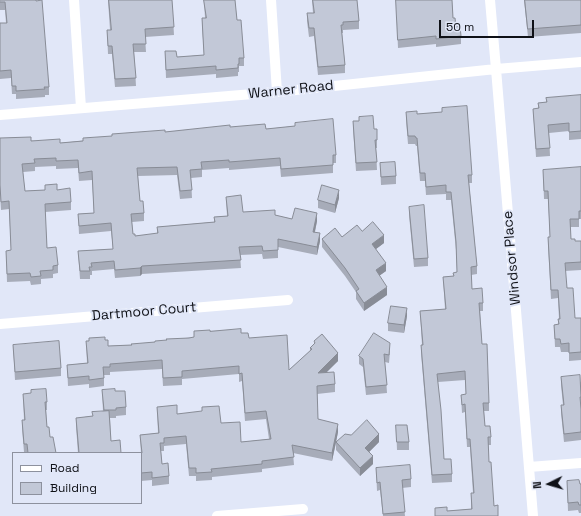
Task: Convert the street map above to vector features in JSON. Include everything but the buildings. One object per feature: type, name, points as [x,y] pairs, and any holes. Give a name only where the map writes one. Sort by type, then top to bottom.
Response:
[{"type":"street","points":[[74,0],[81,108]]},
{"type":"street","points":[[271,0],[277,92]]},
{"type":"street","name":"Windsor Place","points":[[490,0],[533,516]]},
{"type":"street","name":"Warner Road","points":[[0,115],[277,92],[496,69],[581,62]]},
{"type":"street","name":"Dartmoor Court","points":[[0,324],[288,300]]},
{"type":"street","points":[[529,467],[581,463]]},
{"type":"street","points":[[217,516],[303,509]]}]
